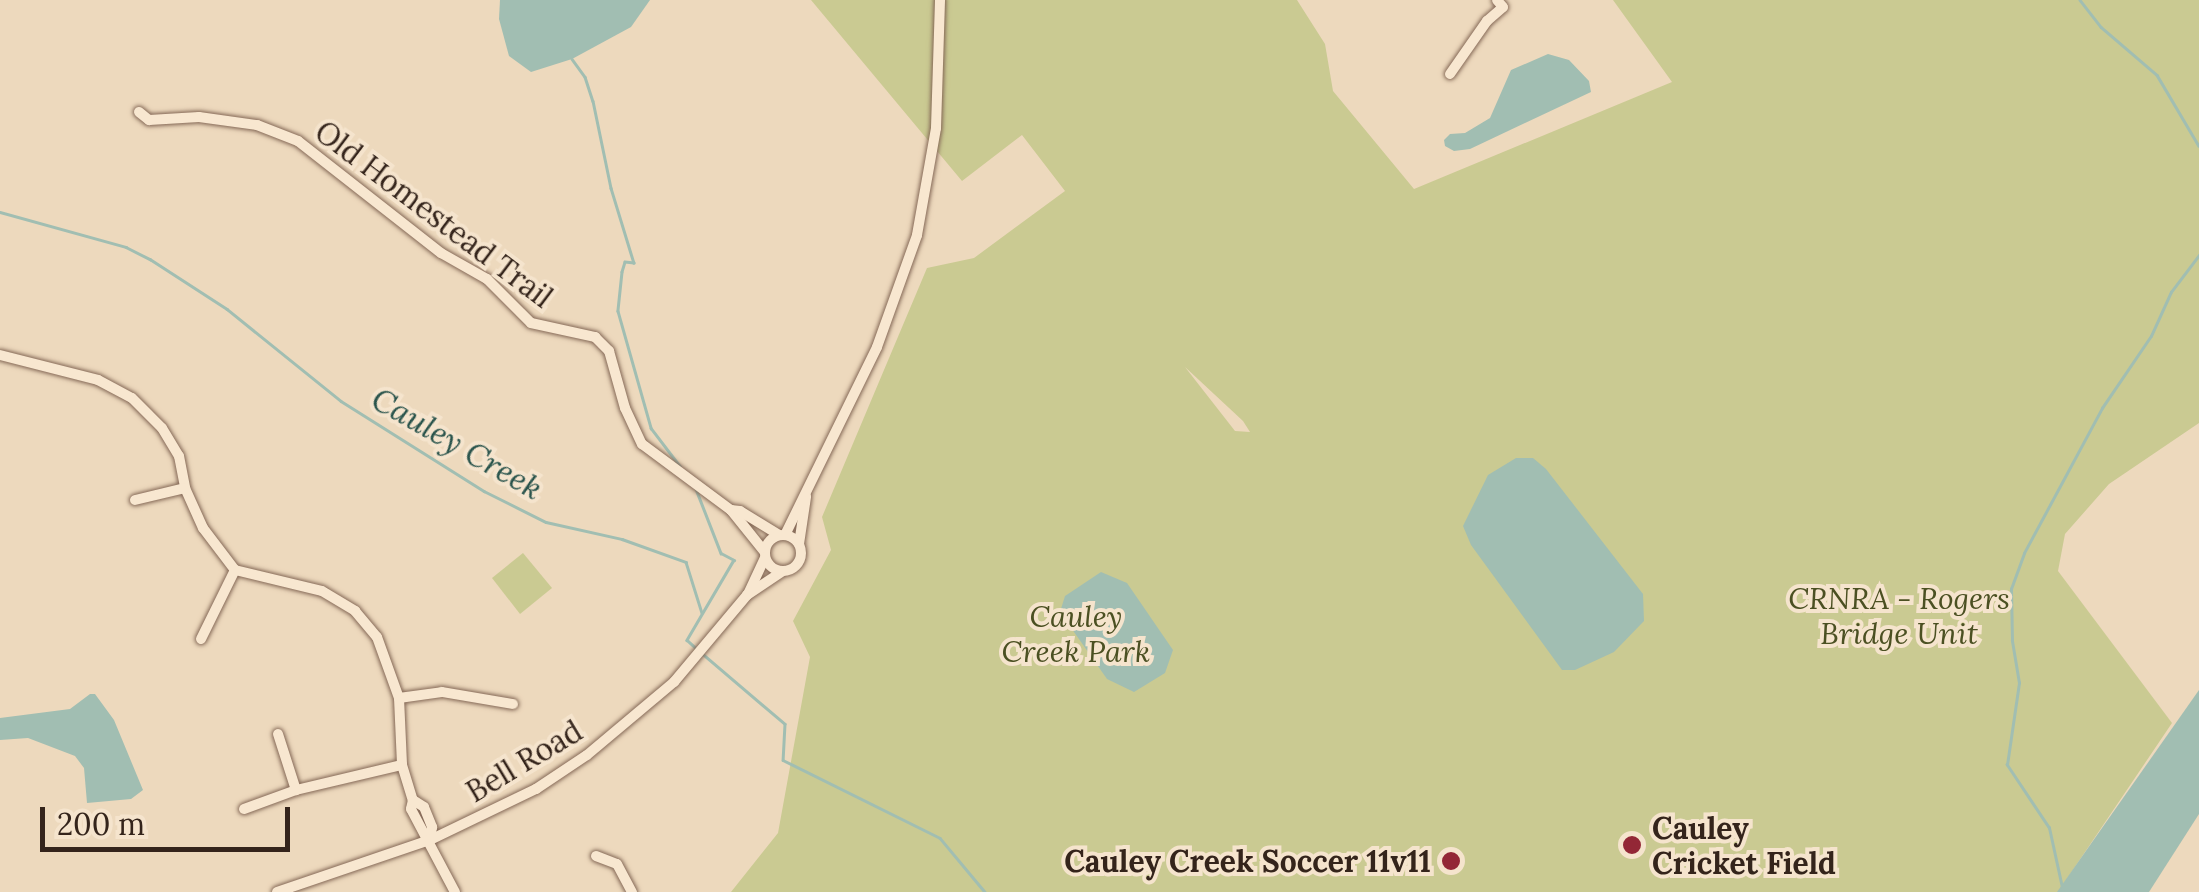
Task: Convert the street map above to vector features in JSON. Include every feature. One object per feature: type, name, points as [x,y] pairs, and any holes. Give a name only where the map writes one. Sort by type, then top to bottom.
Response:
[{"type":"street","name":"Bell Road","points":[[277,892],[430,840],[536,789],[586,755],[674,682],[748,595],[765,555],[782,535],[806,491],[877,347],[916,235],[936,128],[940,0]]},
{"type":"street","points":[[1450,74],[1486,21],[1503,7],[1497,0]]},
{"type":"street","name":"Old Homestead Trail","points":[[138,112],[149,120],[200,118],[257,125],[298,141],[441,253],[487,279],[531,323],[595,337],[608,351],[625,408],[642,444],[731,510]]},
{"type":"street","points":[[0,356],[98,380],[132,398],[162,428],[179,456],[186,488],[202,528],[234,570],[322,591],[355,612],[377,637],[400,698],[402,764],[414,800],[411,809],[455,892]]},
{"type":"street","points":[[135,500],[186,488]]},
{"type":"street","name":"Bell Road","points":[[748,595],[798,562],[806,491]]},
{"type":"street","points":[[731,510],[740,511],[798,544]]},
{"type":"street","points":[[731,510],[772,568],[783,571]]},
{"type":"street","points":[[200,638],[234,570]]},
{"type":"street","points":[[400,698],[442,692],[513,704]]},
{"type":"street","points":[[278,734],[296,790]]},
{"type":"street","points":[[244,808],[296,790],[402,764]]},
{"type":"street","points":[[596,856],[617,864],[632,892]]},
{"type":"green space","points":[[811,0],[1297,0],[1325,44],[1333,91],[1414,189],[1672,82],[1613,0],[2199,0],[2199,423],[2109,484],[2065,534],[2058,571],[2172,723],[2058,892],[731,892],[778,833],[810,657],[793,621],[831,550],[822,517],[927,268],[974,258],[1065,191],[1022,135],[962,181]],"holes":[[[1185,367],[1250,432],[1235,431]]]},
{"type":"green space","points":[[523,553],[552,588],[520,614],[492,578]]},
{"type":"shaded area","points":[[500,0],[650,0],[631,27],[572,59],[531,72],[509,56],[499,19]]},
{"type":"shaded area","points":[[1548,54],[1569,60],[1589,81],[1591,92],[1470,149],[1454,151],[1445,146],[1444,140],[1450,134],[1465,133],[1490,118],[1511,70]]},
{"type":"shaded area","points":[[1516,458],[1533,458],[1546,469],[1643,594],[1644,621],[1614,652],[1575,670],[1562,670],[1471,545],[1463,526],[1488,475]]},
{"type":"shaded area","points":[[1101,572],[1127,583],[1173,650],[1165,673],[1134,692],[1107,679],[1060,612],[1065,596]]},
{"type":"shaded area","points":[[2199,690],[2199,814],[2149,892],[2057,892]]},
{"type":"shaded area","points":[[95,694],[114,720],[143,790],[131,799],[87,803],[84,768],[75,756],[28,738],[0,740],[0,718],[70,709]]},
{"type":"waterway","points":[[2080,0],[2101,27],[2157,75],[2199,146]]},
{"type":"waterway","points":[[572,59],[585,77],[593,101],[611,188],[634,263],[625,262],[618,311],[651,428],[680,466]]},
{"type":"waterway","name":"Cauley Creek","points":[[0,212],[126,247],[150,259],[227,309],[341,401],[484,491],[546,522],[622,539],[686,562],[702,613]]},
{"type":"waterway","points":[[2063,892],[2049,828],[2007,765],[2019,683],[2012,641],[2011,589],[2024,553],[2102,408],[2151,336],[2171,292],[2199,255]]},
{"type":"waterway","points":[[696,489],[721,553],[734,560],[687,640],[698,650]]},
{"type":"waterway","name":"Cauley Creek","points":[[704,655],[785,724],[783,760],[940,838],[985,892]]},
{"type":"place","name":"Cauley Cricket Field","points":[[1632,845]]},
{"type":"place","name":"Cauley Creek Soccer 11v11","points":[[1451,861]]},
{"type":"park label","name":"CRNRA - Rogers Bridge Unit","points":[[1899,615]]},
{"type":"park label","name":"Cauley Creek Park","points":[[1076,633]]}]
